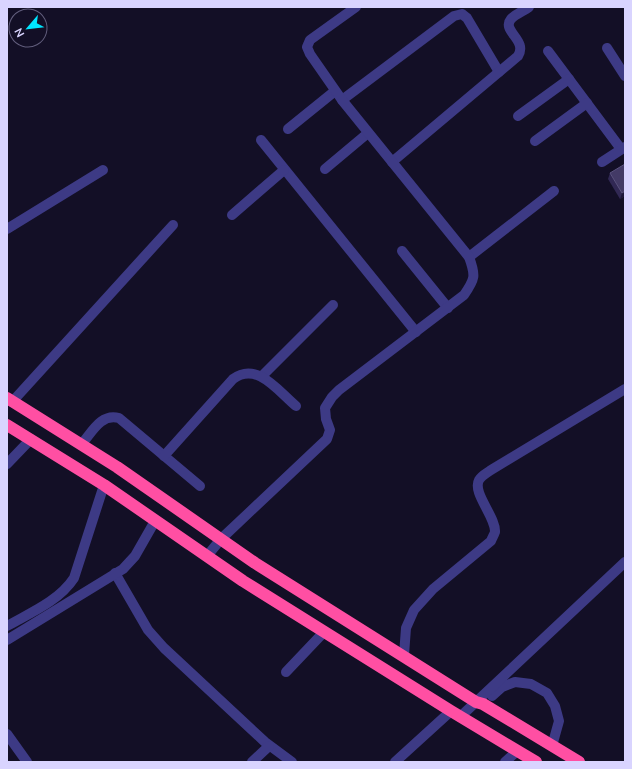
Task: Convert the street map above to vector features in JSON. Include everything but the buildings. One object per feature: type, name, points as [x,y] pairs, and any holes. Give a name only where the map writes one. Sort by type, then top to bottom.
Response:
[{"type":"highway","points":[[10,400],[117,467],[255,562],[480,703],[580,762]]},
{"type":"highway","points":[[7,424],[104,485],[243,581],[456,714],[536,762]]},
{"type":"street","points":[[207,556],[221,539],[327,439],[330,430],[326,419],[325,408],[332,397],[339,390],[464,295],[474,281],[473,269],[469,257],[342,100],[310,54],[308,47],[310,40],[356,7]]},
{"type":"street","points":[[392,162],[518,56],[521,51],[521,45],[511,32],[508,25],[510,19],[529,7]]},
{"type":"street","points":[[342,100],[454,16],[459,14],[462,14],[467,18],[499,72]]},
{"type":"street","points":[[607,48],[625,76]]},
{"type":"street","points":[[548,51],[623,148],[602,162]]},
{"type":"street","points":[[518,116],[569,79]]},
{"type":"street","points":[[288,129],[336,91]]},
{"type":"street","points":[[535,141],[587,103]]},
{"type":"street","points":[[325,169],[368,133]]},
{"type":"street","points":[[261,140],[416,332]]},
{"type":"street","points":[[7,229],[103,170]]},
{"type":"street","points":[[232,215],[284,170]]},
{"type":"street","points":[[469,257],[554,191]]},
{"type":"street","points":[[10,400],[173,225]]},
{"type":"street","points":[[402,251],[448,308]]},
{"type":"street","points":[[262,376],[333,305]]},
{"type":"street","points":[[164,456],[233,379],[240,374],[249,372],[262,376],[296,406]]},
{"type":"street","points":[[404,655],[406,628],[414,610],[434,589],[491,541],[495,534],[494,527],[478,490],[479,481],[484,475],[625,390]]},
{"type":"street","points":[[81,444],[102,419],[111,416],[119,418],[200,486]]},
{"type":"street","points":[[7,464],[31,439]]},
{"type":"street","points":[[7,626],[55,598],[74,578],[104,485]]},
{"type":"street","points":[[7,640],[123,569],[135,556],[155,521]]},
{"type":"street","points":[[480,703],[625,562]]},
{"type":"street","points":[[115,573],[148,630],[164,648],[193,677],[269,746],[292,762]]},
{"type":"street","points":[[286,672],[324,632]]},
{"type":"street","points":[[395,762],[456,714],[480,703],[502,687],[515,682],[531,684],[542,690],[547,694],[555,706],[559,721],[552,746]]},
{"type":"street","points":[[7,734],[27,762]]},
{"type":"street","points":[[252,762],[269,746]]},
{"type":"street","points":[[505,762],[517,751]]}]
